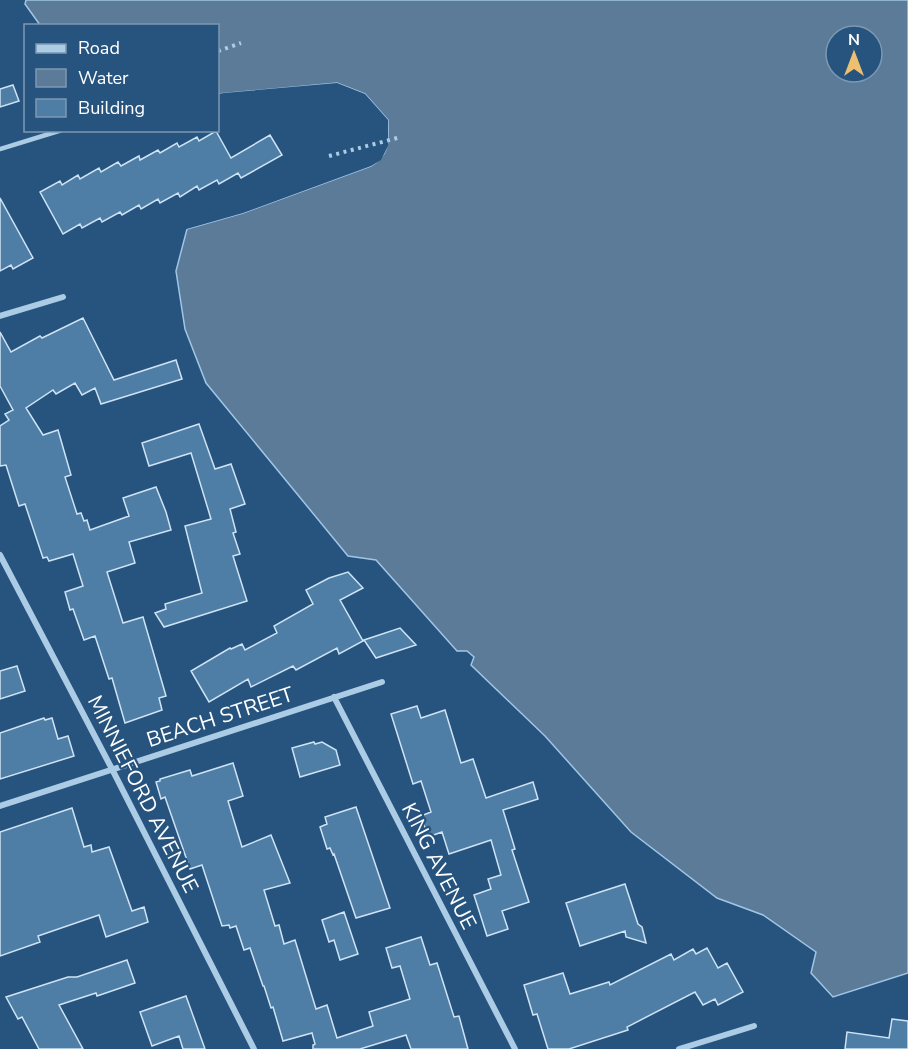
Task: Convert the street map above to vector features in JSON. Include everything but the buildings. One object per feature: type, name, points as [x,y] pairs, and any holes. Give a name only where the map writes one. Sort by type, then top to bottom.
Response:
[{"type":"street","points":[[0,316],[63,297]]},
{"type":"street","name":"MINNIEFORD AVENUE","points":[[0,555],[254,1049]]},
{"type":"street","name":"BEACH STREET","points":[[0,806],[381,682]]},
{"type":"street","name":"KING AVENUE","points":[[334,698],[515,1049]]},
{"type":"street","points":[[679,1049],[754,1026]]},
{"type":"lane","points":[[0,150],[56,132]]},
{"type":"path","points":[[219,51],[241,43]]},
{"type":"path","points":[[330,156],[401,137]]},
{"type":"water","points":[[26,0],[908,0],[908,973],[833,997],[811,973],[816,952],[763,915],[717,898],[631,832],[545,736],[471,665],[474,657],[467,651],[457,651],[376,560],[348,556],[206,383],[185,329],[176,271],[187,229],[243,213],[371,166],[385,152],[388,134],[388,120],[365,94],[337,83],[219,94],[219,24],[39,24],[25,4]]},
{"type":"pier","points":[[337,83],[365,94],[388,120],[388,146],[381,160],[371,166],[243,213],[183,230],[186,226],[242,210],[370,164],[379,158],[385,145],[385,121],[364,96],[337,87],[219,97],[219,94]]}]
